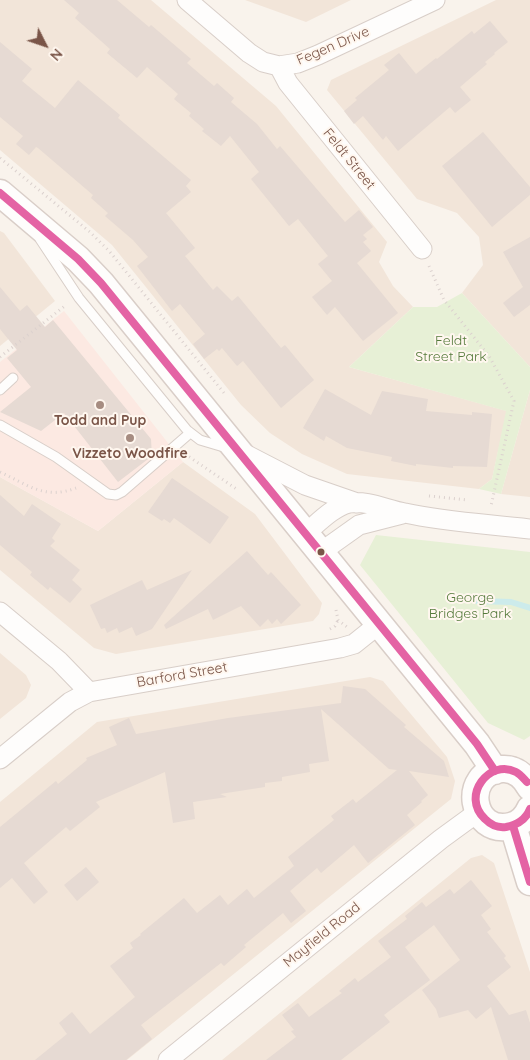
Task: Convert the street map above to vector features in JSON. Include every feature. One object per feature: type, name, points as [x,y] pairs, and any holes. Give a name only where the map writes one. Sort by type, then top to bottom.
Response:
[{"type":"street","name":"Fegen Drive","points":[[187,0],[250,53],[263,62],[279,66],[298,63],[318,55],[435,0]]},
{"type":"street","name":"Feldt Street","points":[[279,66],[288,83],[422,249]]},
{"type":"street","points":[[0,193],[95,275],[477,744],[494,771]]},
{"type":"street","points":[[237,450],[305,485],[357,503]]},
{"type":"street","points":[[314,543],[332,512],[346,504],[357,503],[405,514],[530,529]]},
{"type":"street","points":[[314,543],[373,520],[405,514]]},
{"type":"street","points":[[0,612],[59,662],[89,692]]},
{"type":"street","name":"Barford Street","points":[[0,759],[70,702],[89,692],[340,648],[354,644],[379,624]]},
{"type":"street","points":[[528,779],[510,770],[494,771],[481,780],[475,796],[478,812],[484,820],[493,825],[503,827],[521,817],[530,882]]},
{"type":"street","name":"Mayfield Road","points":[[168,1060],[441,839],[478,812]]},
{"type":"lane","points":[[26,215],[49,254],[80,298],[190,433],[205,442],[237,450]]},
{"type":"lane","points":[[0,390],[13,378]]},
{"type":"lane","points":[[0,424],[56,457],[108,494],[116,495],[190,433]]},
{"type":"path","points":[[0,158],[90,232],[110,252],[227,397]]},
{"type":"path","points":[[434,277],[444,300],[489,356],[514,401],[490,509]]},
{"type":"path","points":[[0,357],[66,305]]},
{"type":"path","points":[[0,472],[47,493],[68,491],[91,482]]},
{"type":"path","points":[[421,495],[474,501]]},
{"type":"path","points":[[482,503],[501,506]]},
{"type":"shaded area","points":[[0,0],[151,0],[276,106],[387,242],[379,262],[393,286],[413,307],[349,367],[507,411],[492,479],[479,489],[347,474],[302,454],[270,433],[241,405],[112,245],[0,150]]},
{"type":"shaded area","points":[[245,0],[351,0],[306,22]]},
{"type":"shaded area","points":[[496,0],[530,0],[530,367],[462,293],[483,265],[479,237],[457,213],[417,199],[327,90],[331,80]]},
{"type":"shaded area","points":[[0,231],[4,233],[55,301],[0,346]]},
{"type":"shaded area","points":[[64,311],[183,462],[98,531],[0,477],[0,362]]},
{"type":"shaded area","points":[[530,390],[530,497],[501,494]]},
{"type":"shaded area","points":[[183,462],[255,514],[322,603],[319,614],[313,621],[116,654],[94,648],[0,570],[0,477],[98,531]]},
{"type":"shaded area","points":[[0,653],[26,675],[31,685],[26,698],[0,719]]},
{"type":"shaded area","points":[[370,677],[383,681],[447,757],[455,781],[451,799],[127,1060],[0,1060],[0,802],[97,722]]},
{"type":"shaded area","points":[[482,855],[494,863],[530,972],[530,1060],[222,1060],[471,858]]},
{"type":"green space","name":"Feldt Street Park","points":[[462,293],[530,367],[530,390],[501,494],[479,489],[492,479],[506,411],[349,367],[413,307],[437,307]]},
{"type":"green space","name":"George Bridges Park","points":[[376,535],[530,552],[530,736],[524,740],[488,723],[360,565]]},
{"type":"building","points":[[64,0],[117,0],[149,27],[151,25],[191,59],[187,63],[214,86],[217,83],[234,98],[231,102],[257,124],[277,149],[280,146],[345,222],[359,210],[373,227],[363,235],[367,239],[363,242],[371,251],[357,263],[398,313],[363,341],[335,307],[327,315],[312,297],[332,281],[318,264],[328,256],[298,219],[289,226],[251,179],[259,172],[230,136],[221,146],[202,131],[204,129],[189,116],[191,113],[174,99],[178,94],[147,67],[137,78],[107,53],[110,49],[75,18],[79,13]]},
{"type":"building","points":[[490,21],[508,42],[485,62],[487,64],[460,87],[471,100],[455,113],[450,107],[398,151],[386,136],[383,140],[363,116],[354,124],[344,111],[357,100],[355,98],[389,70],[384,65],[399,53],[416,74],[472,31],[474,34]]},
{"type":"building","points":[[0,42],[32,69],[22,81],[55,108],[78,80],[120,115],[118,118],[191,180],[186,186],[191,192],[166,213],[195,248],[185,256],[213,290],[217,286],[232,301],[238,296],[281,348],[285,345],[314,380],[281,408],[243,361],[237,366],[222,348],[219,351],[217,349],[204,359],[193,344],[205,334],[180,304],[172,311],[137,266],[148,257],[133,240],[105,216],[108,213],[91,198],[93,195],[38,148],[36,147],[29,155],[16,144],[23,136],[0,117]]},
{"type":"building","points":[[483,132],[530,187],[530,195],[492,227],[442,166]]},
{"type":"building","points":[[530,237],[530,305],[514,317],[503,303],[523,287],[503,252]]},
{"type":"building","points":[[0,287],[20,311],[27,305],[45,327],[53,320],[151,439],[152,456],[118,482],[64,413],[41,431],[0,412],[31,387],[7,358],[17,350],[0,329]]},
{"type":"building","points":[[325,389],[371,415],[382,391],[428,399],[426,411],[472,415],[472,412],[492,414],[487,467],[453,466],[453,468],[416,464],[416,466],[391,461],[392,457],[347,448],[326,436],[324,441],[303,428]]},
{"type":"building","points":[[172,478],[229,517],[210,544],[174,518],[170,523],[164,519],[162,521],[148,512]]},
{"type":"building","points":[[0,495],[24,516],[32,504],[61,524],[52,538],[55,541],[50,546],[80,570],[72,580],[82,589],[70,603],[50,587],[48,590],[30,575],[32,572],[0,545]]},
{"type":"building","points":[[247,551],[268,575],[271,572],[301,605],[281,624],[277,619],[272,624],[268,619],[260,627],[241,606],[213,620],[208,609],[166,629],[164,625]]},
{"type":"building","points":[[192,570],[152,629],[136,636],[132,627],[119,633],[117,628],[107,633],[105,628],[101,629],[90,605],[142,580],[147,590]]},
{"type":"building","points":[[343,686],[365,689],[406,725],[404,727],[444,761],[449,777],[409,771],[428,795],[407,815],[415,825],[368,863],[354,845],[321,873],[317,868],[290,891],[306,911],[291,923],[283,913],[244,945],[246,947],[224,966],[221,963],[141,1025],[152,1039],[126,1060],[35,1060],[67,1034],[59,1023],[72,1012],[90,1034],[135,997],[110,966],[133,948],[130,943],[184,898],[197,913],[220,895],[228,905],[247,889],[254,898],[294,866],[288,857],[334,820],[331,816],[353,799],[356,803],[397,770],[389,769],[321,709],[329,761],[309,764],[310,772],[282,777],[282,781],[265,783],[265,787],[220,794],[227,797],[193,802],[195,819],[173,823],[165,772],[96,802],[100,807],[70,831],[66,827],[24,863],[48,892],[34,904],[12,878],[0,888],[0,827],[56,781],[58,784],[87,760],[86,758],[117,745],[109,727],[129,718],[136,734],[228,718],[341,703]]},
{"type":"building","points":[[86,867],[99,882],[77,901],[64,885]]},
{"type":"building","points":[[471,880],[492,906],[481,915],[491,929],[487,932],[506,956],[504,958],[511,967],[487,986],[509,1015],[526,1010],[530,1023],[530,1060],[508,1060],[491,1007],[476,1019],[468,1010],[439,1018],[436,1009],[422,990],[460,960],[434,925],[405,947],[430,980],[384,1015],[390,1022],[341,1060],[266,1060],[296,1037],[291,1031],[294,1030],[282,1015],[298,1003],[309,1017],[342,993],[339,991],[355,978],[358,982],[391,957],[378,941],[407,919],[405,916],[422,902],[426,907],[450,889],[454,894]]},
{"type":"waterway","points":[[477,601],[511,602],[530,608]]},
{"type":"transit line","points":[[0,193],[78,259],[101,283],[477,744],[495,771]]},
{"type":"transit line","points":[[527,782],[516,772],[506,769],[497,770],[481,782],[477,790],[476,800],[478,810],[485,819],[501,827],[510,826],[524,819],[530,809]]},
{"type":"transit line","points":[[513,826],[530,882]]},
{"type":"place","name":"Todd and Pup","points":[[100,405]]},
{"type":"place","name":"Vizzeto Woodfire","points":[[130,438]]}]
